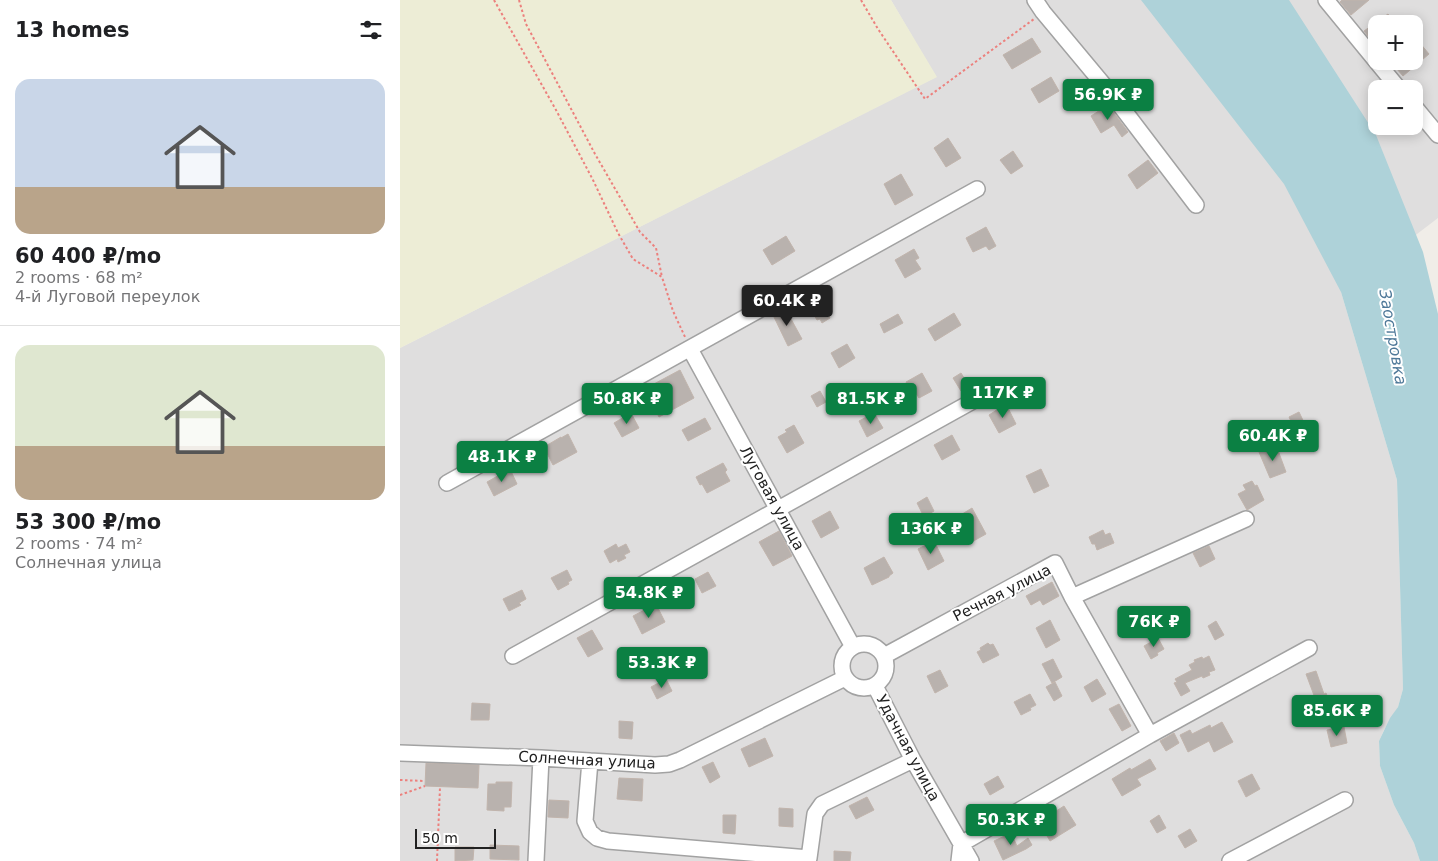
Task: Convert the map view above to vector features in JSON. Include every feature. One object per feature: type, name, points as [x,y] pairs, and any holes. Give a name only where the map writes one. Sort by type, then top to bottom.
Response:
[{"type":"street","points":[[1326,0],[1392,80]]},
{"type":"street","points":[[1039,6],[1113,96],[1196,206]]},
{"type":"street","points":[[1423,117],[1438,135]]},
{"type":"street","points":[[447,483],[977,189]]},
{"type":"street","name":"Луговая улица","points":[[690,349],[853,647]]},
{"type":"street","points":[[513,656],[1000,386]]},
{"type":"street","points":[[1072,597],[1246,518]]},
{"type":"street","name":"Речная улица","points":[[884,656],[1054,563],[1150,735]]},
{"type":"street","points":[[860,644],[874,646],[884,656],[887,669],[885,676],[875,686],[867,689],[858,688],[845,678],[842,672],[843,657],[847,651],[860,644]]},
{"type":"street","points":[[959,861],[961,844],[1150,735],[1309,648]]},
{"type":"street","name":"Солнечная улица","points":[[400,753],[541,758],[655,765],[669,764],[845,678]]},
{"type":"street","name":"Удачная улица","points":[[875,686],[913,760],[971,861]]},
{"type":"street","points":[[536,861],[541,758]]},
{"type":"street","points":[[590,761],[585,821],[590,832],[597,838],[608,841],[809,859],[815,814],[822,804],[913,760]]},
{"type":"street","points":[[1230,861],[1346,800]]},
{"type":"path","points":[[494,0],[556,110],[633,259],[662,277]]},
{"type":"path","points":[[518,0],[526,24],[594,154],[640,232],[656,248],[662,277],[690,349]]},
{"type":"path","points":[[861,0],[925,99],[1039,6]]},
{"type":"path","points":[[400,780],[425,781]]},
{"type":"path","points":[[400,795],[425,786]]},
{"type":"path","points":[[437,861],[440,787]]},
{"type":"shaded area","points":[[891,0],[1438,0],[1438,218],[1341,292],[1397,480],[1403,689],[1398,707],[1379,741],[1380,766],[1394,805],[1414,843],[1420,861],[400,861],[400,348],[936,77]]},
{"type":"green space","points":[[400,0],[891,0],[937,77],[400,348]]},
{"type":"water","name":"Заостровка","points":[[1141,0],[1289,0],[1368,123],[1368,135],[1376,135],[1423,252],[1438,314],[1438,861],[1420,861],[1414,843],[1394,805],[1380,766],[1379,741],[1390,718],[1398,707],[1403,689],[1397,480],[1341,292],[1284,184]]},
{"type":"building","points":[[1342,0],[1369,0],[1351,15],[1340,2]]},
{"type":"building","points":[[1368,28],[1368,36],[1364,31]]},
{"type":"building","points":[[1032,38],[1041,52],[1012,69],[1003,55]]},
{"type":"building","points":[[1423,47],[1429,54],[1423,59]]},
{"type":"building","points":[[1398,70],[1410,70],[1403,76]]},
{"type":"building","points":[[1051,77],[1059,91],[1039,103],[1031,89]]},
{"type":"building","points":[[1108,105],[1128,132],[1122,137],[1114,125],[1101,133],[1091,116]]},
{"type":"building","points":[[948,138],[961,158],[946,167],[934,148]]},
{"type":"building","points":[[1013,151],[1023,166],[1011,174],[1000,160]]},
{"type":"building","points":[[1148,160],[1158,173],[1137,189],[1128,175]]},
{"type":"building","points":[[901,174],[913,195],[895,205],[884,184]]},
{"type":"building","points":[[986,227],[996,246],[989,250],[986,246],[973,252],[966,238]]},
{"type":"building","points":[[786,236],[795,251],[772,265],[763,250]]},
{"type":"building","points":[[914,249],[919,258],[915,260],[921,269],[905,278],[895,260]]},
{"type":"building","points":[[814,290],[830,318],[822,323],[820,319],[817,320],[803,296]]},
{"type":"building","points":[[785,308],[802,339],[788,346],[773,315]]},
{"type":"building","points":[[954,313],[961,325],[935,341],[928,329]]},
{"type":"building","points":[[898,314],[903,323],[884,333],[880,324]]},
{"type":"building","points":[[847,344],[855,358],[839,368],[831,353]]},
{"type":"building","points":[[680,370],[694,398],[659,417],[649,397],[656,393],[652,385]]},
{"type":"building","points":[[922,373],[932,391],[919,398],[914,390],[911,392],[906,382]]},
{"type":"building","points":[[961,373],[969,386],[961,391],[953,378]]},
{"type":"building","points":[[820,391],[826,402],[817,407],[811,396]]},
{"type":"building","points":[[1006,404],[1016,424],[999,433],[989,415]]},
{"type":"building","points":[[1299,412],[1311,437],[1301,442],[1289,417]]},
{"type":"building","points":[[631,413],[639,428],[622,437],[614,423]]},
{"type":"building","points":[[874,413],[883,428],[867,437],[859,421]]},
{"type":"building","points":[[705,418],[711,429],[688,441],[682,430]]},
{"type":"building","points":[[794,425],[804,443],[787,453],[778,437]]},
{"type":"building","points":[[568,434],[577,452],[553,465],[544,447]]},
{"type":"building","points":[[952,435],[960,450],[942,460],[934,445]]},
{"type":"building","points":[[1276,445],[1286,472],[1270,478],[1259,452]]},
{"type":"building","points":[[723,463],[730,481],[707,493],[696,477]]},
{"type":"building","points":[[510,469],[517,484],[494,496],[487,482]]},
{"type":"building","points":[[1041,469],[1049,486],[1034,493],[1026,476]]},
{"type":"building","points":[[1252,481],[1255,486],[1257,485],[1264,500],[1247,510],[1238,494],[1246,490],[1243,485]]},
{"type":"building","points":[[927,497],[934,511],[924,517],[917,503]]},
{"type":"building","points":[[972,508],[986,534],[968,544],[954,519]]},
{"type":"building","points":[[830,511],[839,528],[821,538],[812,521]]},
{"type":"building","points":[[1103,530],[1105,535],[1110,533],[1114,543],[1097,550],[1089,537]]},
{"type":"building","points":[[779,531],[792,556],[773,566],[759,542]]},
{"type":"building","points":[[934,541],[944,561],[928,570],[918,549]]},
{"type":"building","points":[[616,544],[618,548],[626,544],[630,552],[624,555],[626,558],[618,562],[617,559],[610,563],[604,551]]},
{"type":"building","points":[[1209,546],[1215,559],[1200,567],[1193,553]]},
{"type":"building","points":[[884,557],[893,573],[872,585],[864,568]]},
{"type":"building","points":[[567,570],[572,580],[568,582],[569,584],[558,590],[551,578]]},
{"type":"building","points":[[708,572],[716,586],[702,593],[695,579]]},
{"type":"building","points":[[1052,582],[1059,596],[1043,605],[1040,600],[1031,605],[1026,596]]},
{"type":"building","points":[[522,590],[526,599],[519,603],[521,605],[509,611],[503,599]]},
{"type":"building","points":[[656,604],[665,622],[642,634],[633,616]]},
{"type":"building","points":[[1050,620],[1060,640],[1046,648],[1036,628]]},
{"type":"building","points":[[1216,621],[1224,635],[1215,640],[1208,626]]},
{"type":"building","points":[[592,630],[603,649],[588,657],[577,638]]},
{"type":"building","points":[[1158,638],[1164,649],[1151,659],[1144,646]]},
{"type":"building","points":[[988,643],[990,645],[993,644],[999,655],[983,663],[977,652]]},
{"type":"building","points":[[1209,656],[1215,670],[1209,672],[1210,675],[1185,683],[1190,691],[1181,696],[1174,683],[1177,682],[1175,679],[1192,670],[1189,665],[1195,662],[1194,660]]},
{"type":"building","points":[[1053,659],[1062,677],[1052,683],[1042,664]]},
{"type":"building","points":[[940,670],[948,686],[935,693],[927,676]]},
{"type":"building","points":[[1316,671],[1324,694],[1326,693],[1332,708],[1319,714],[1312,699],[1315,698],[1306,674]]},
{"type":"building","points":[[666,679],[672,691],[657,699],[651,687]]},
{"type":"building","points":[[1097,679],[1106,694],[1092,702],[1084,687]]},
{"type":"building","points":[[1055,682],[1062,696],[1054,701],[1046,687]]},
{"type":"building","points":[[1030,694],[1036,705],[1021,715],[1014,702]]},
{"type":"building","points":[[472,703],[490,704],[489,720],[471,720]]},
{"type":"building","points":[[1119,704],[1131,726],[1122,731],[1109,709]]},
{"type":"building","points":[[619,721],[633,722],[632,739],[619,738]]},
{"type":"building","points":[[1222,722],[1233,742],[1214,752],[1209,741],[1188,752],[1180,735],[1190,730],[1192,734],[1210,725],[1211,728]]},
{"type":"building","points":[[1344,727],[1347,743],[1331,747],[1327,730]]},
{"type":"building","points":[[1174,733],[1179,743],[1166,751],[1160,741]]},
{"type":"building","points":[[765,738],[773,756],[749,767],[741,749]]},
{"type":"building","points":[[1150,759],[1156,769],[1137,779],[1141,785],[1122,796],[1112,779]]},
{"type":"building","points":[[713,762],[720,777],[710,783],[702,767]]},
{"type":"building","points":[[426,763],[479,765],[478,788],[425,786]]},
{"type":"building","points":[[1252,774],[1260,789],[1246,797],[1238,781]]},
{"type":"building","points":[[998,776],[1004,787],[990,795],[984,784]]},
{"type":"building","points":[[619,778],[643,779],[642,801],[617,799]]},
{"type":"building","points":[[496,782],[512,782],[511,807],[504,807],[504,811],[487,810],[488,784],[496,784]]},
{"type":"building","points":[[867,797],[874,810],[856,819],[849,806]]},
{"type":"building","points":[[549,800],[569,801],[568,818],[548,817]]},
{"type":"building","points":[[1064,806],[1076,825],[1050,841],[1039,822]]},
{"type":"building","points":[[779,808],[793,809],[793,827],[779,826]]},
{"type":"building","points":[[723,815],[736,815],[735,834],[723,833]]},
{"type":"building","points":[[1159,815],[1166,828],[1157,833],[1150,821]]},
{"type":"building","points":[[1190,829],[1197,841],[1185,848],[1178,836]]},
{"type":"building","points":[[1011,833],[1017,846],[1028,838],[1032,845],[1003,860],[994,841]]},
{"type":"building","points":[[490,845],[519,846],[519,860],[490,859]]},
{"type":"building","points":[[455,847],[474,847],[473,860],[455,861]]},
{"type":"building","points":[[834,851],[851,852],[850,861],[834,861]]}]
